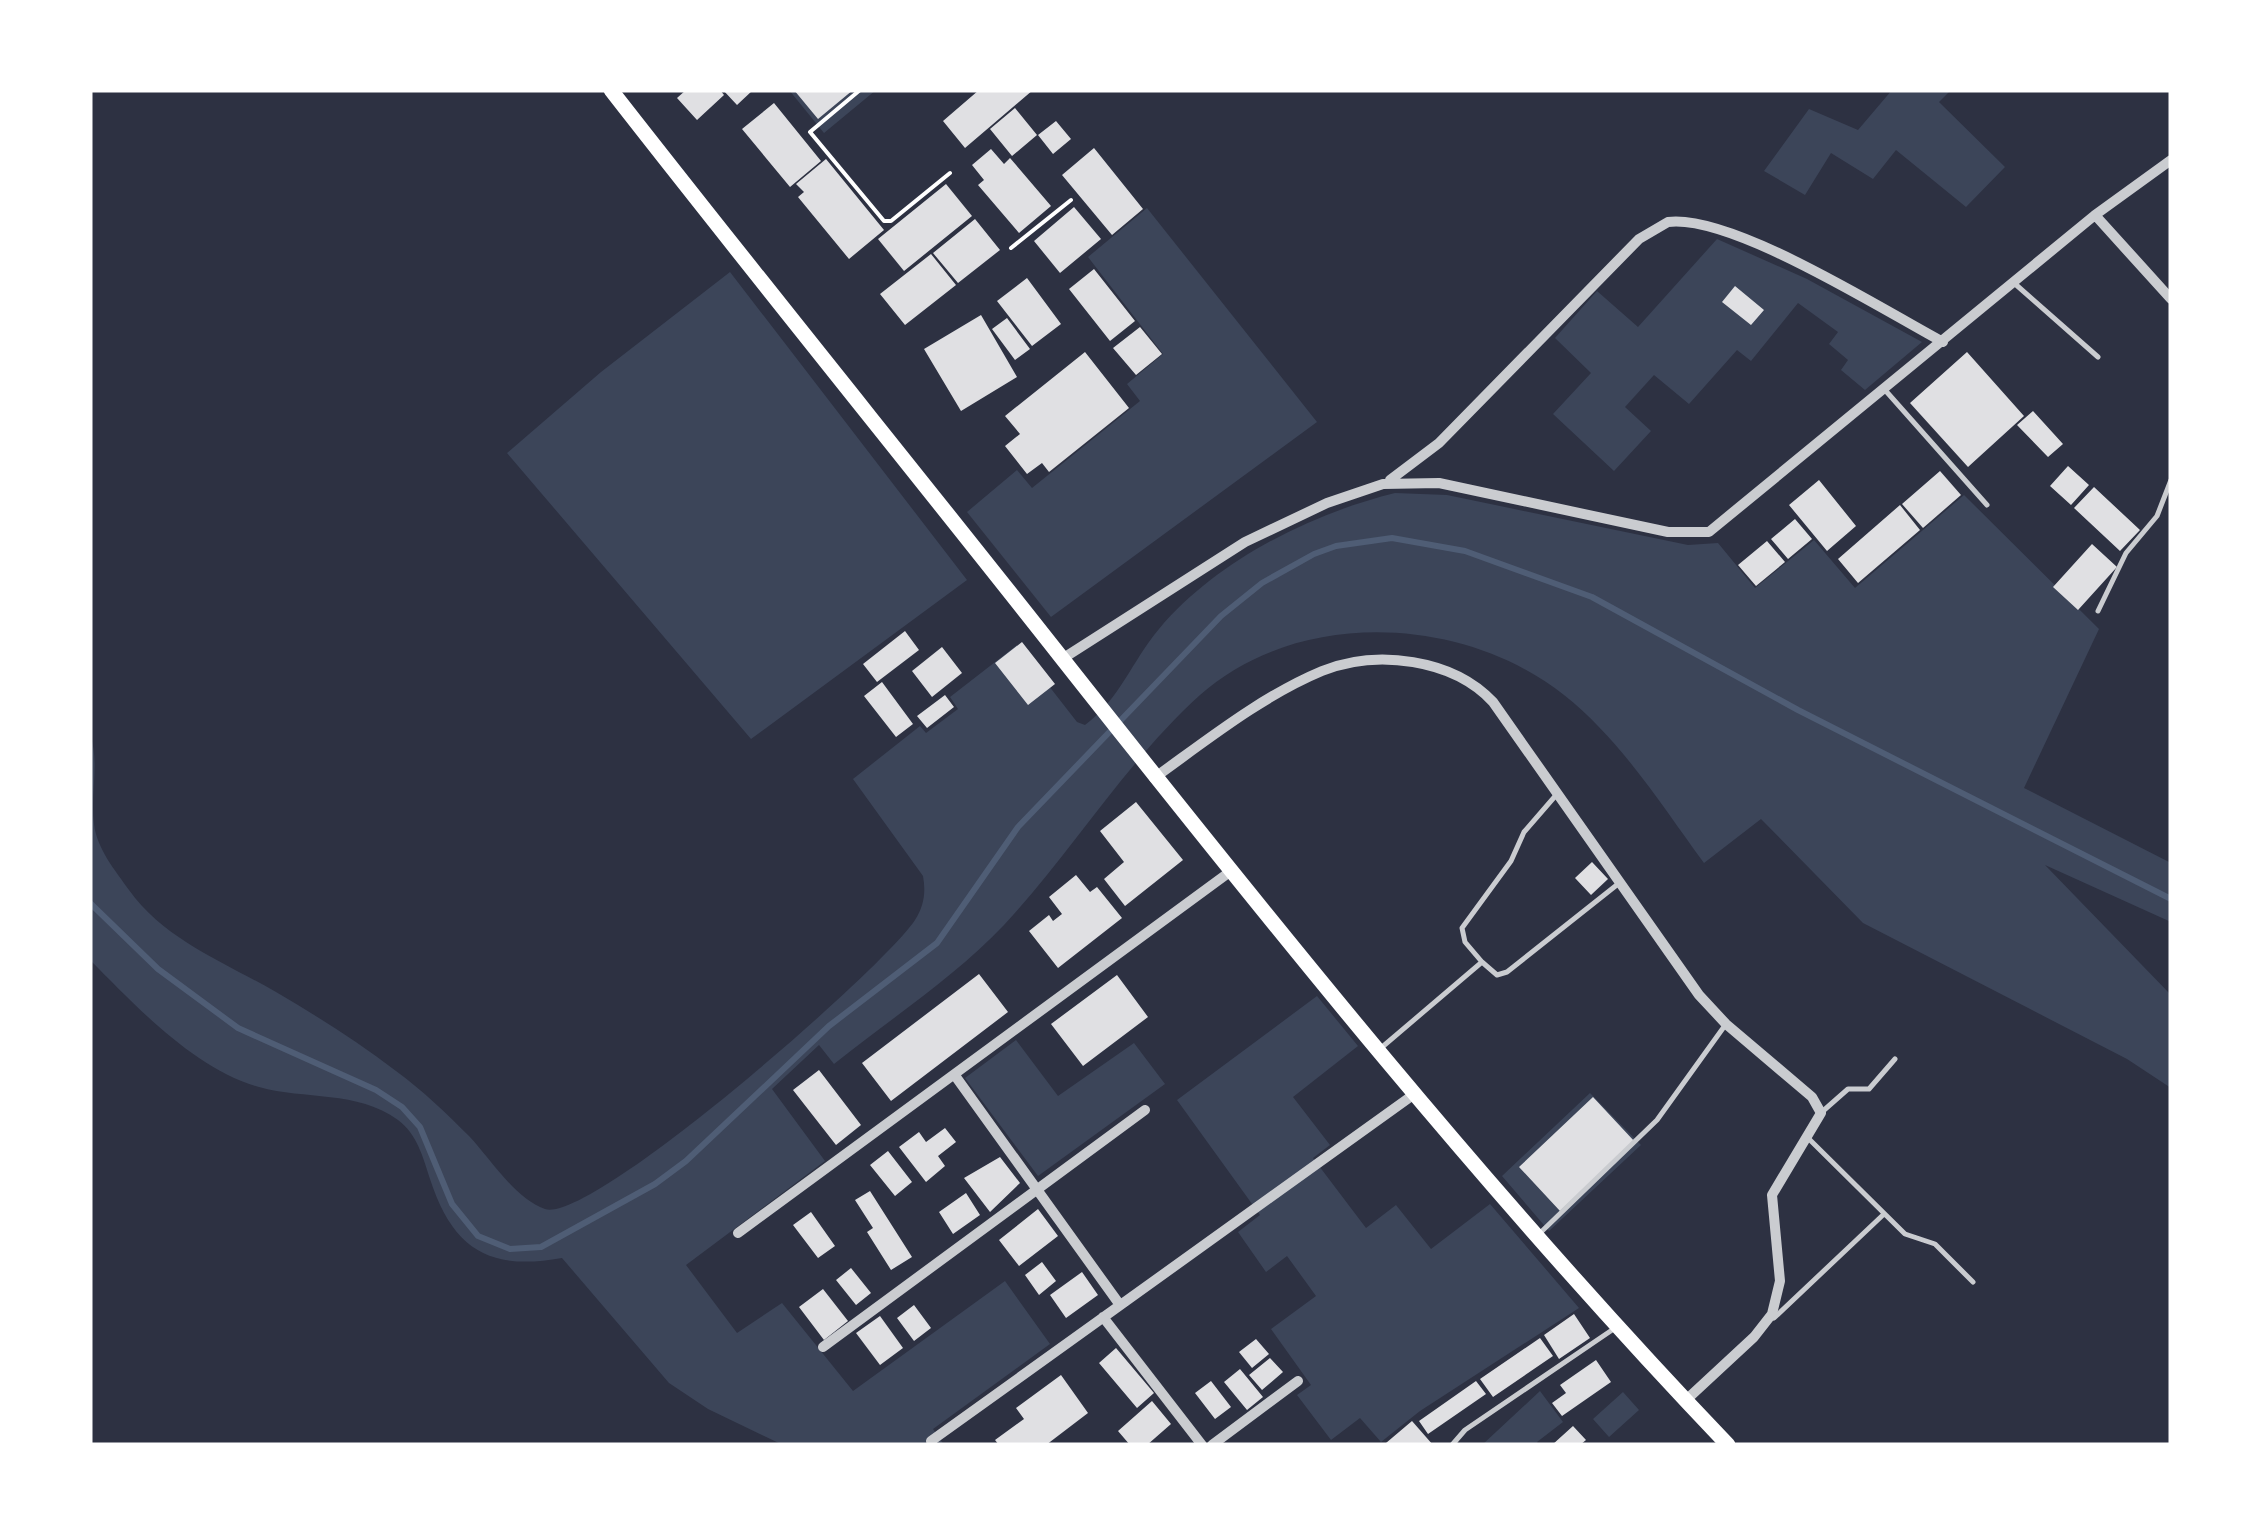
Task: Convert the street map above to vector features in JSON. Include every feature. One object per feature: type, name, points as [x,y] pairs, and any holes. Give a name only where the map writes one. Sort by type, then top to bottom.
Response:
[{"type":"main road","points":[[611,90],[1149,771],[1377,1052],[1535,1238],[1728,1445]]},
{"type":"street","points":[[1383,484],[1439,483],[1698,535],[1718,527],[2095,215],[2171,160]]},
{"type":"street","points":[[2095,215],[2171,299]]},
{"type":"street","points":[[1062,659],[1246,542],[1327,503],[1383,484],[1439,443],[1639,239],[1668,222],[1713,229],[1777,255],[1942,342]]},
{"type":"street","points":[[1149,771],[1324,670],[1410,662],[1445,668],[1471,680],[1493,702],[1699,995],[1726,1024],[1812,1098],[1821,1112],[1772,1195],[1780,1280],[1764,1326],[1685,1400]]},
{"type":"street","points":[[738,1233],[956,1077],[1230,872]]},
{"type":"street","points":[[956,1077],[1120,1305]]},
{"type":"street","points":[[930,1441],[1413,1095]]},
{"type":"street","points":[[823,1346],[1144,1110]]},
{"type":"street","points":[[1104,1317],[1202,1445]]},
{"type":"street","points":[[1212,1445],[1298,1381]]},
{"type":"lane","points":[[2014,282],[2098,357]]},
{"type":"lane","points":[[1885,390],[1987,506]]},
{"type":"lane","points":[[2098,610],[2126,554],[2156,516],[2171,480]]},
{"type":"lane","points":[[1557,794],[1524,832],[1511,860],[1462,928],[1465,942],[1497,975],[1507,972],[1620,882]]},
{"type":"lane","points":[[1377,1052],[1482,962]]},
{"type":"lane","points":[[1535,1238],[1641,1138],[1726,1024]]},
{"type":"lane","points":[[1821,1112],[1848,1089],[1868,1089],[1895,1060]]},
{"type":"lane","points":[[1808,1138],[1910,1239],[1934,1244],[1973,1282]]},
{"type":"lane","points":[[1764,1326],[1884,1214]]},
{"type":"lane","points":[[1452,1445],[1465,1430],[1617,1327]]},
{"type":"path","points":[[860,90],[810,132],[882,219],[891,221],[950,173]]},
{"type":"path","points":[[1012,248],[1072,200]]},
{"type":"shaded area","points":[[789,90],[876,90],[824,133]]},
{"type":"shaded area","points":[[1892,90],[1951,90],[1939,102],[2005,167],[1966,207],[1896,150],[1873,179],[1831,153],[1805,195],[1764,171],[1809,109],[1858,130]]},
{"type":"shaded area","points":[[1147,208],[1317,422],[1051,617],[967,512],[1017,470],[1032,488],[1140,401],[1127,384],[1163,354],[1088,257]]},
{"type":"shaded area","points":[[1717,239],[1807,279],[1922,342],[1865,390],[1841,370],[1848,360],[1829,344],[1838,332],[1798,303],[1751,361],[1737,350],[1689,404],[1654,375],[1625,407],[1651,431],[1614,471],[1553,414],[1591,373],[1555,338],[1597,291],[1638,327]]},
{"type":"shaded area","points":[[730,272],[967,580],[751,739],[507,453],[601,372]]},
{"type":"shaded area","points":[[1395,493],[1447,495],[1688,545],[1718,543],[1755,588],[1814,540],[1855,588],[1964,495],[2099,629],[2024,788],[2171,863],[2171,922],[2045,865],[2171,995],[2171,1088],[2127,1059],[1863,923],[1761,819],[1704,863],[1640,774],[1604,732],[1564,695],[1523,668],[1478,649],[1430,637],[1381,632],[1332,636],[1284,647],[1240,667],[1200,695],[1173,721],[1029,897],[965,962],[834,1064],[819,1045],[772,1089],[825,1161],[686,1265],[737,1333],[782,1303],[853,1391],[1005,1281],[1050,1344],[933,1429],[944,1445],[783,1445],[708,1409],[669,1383],[562,1258],[514,1261],[478,1250],[463,1239],[439,1203],[415,1139],[398,1120],[365,1104],[276,1091],[235,1078],[167,1034],[90,960],[90,734],[96,833],[107,859],[144,908],[196,949],[307,1010],[406,1078],[534,1204],[545,1209],[573,1203],[675,1137],[736,1088],[851,987],[915,920],[924,899],[923,876],[853,779],[920,726],[926,733],[958,709],[950,697],[1017,645],[1077,722],[1085,725],[1108,704],[1159,629],[1208,582],[1266,543],[1298,527]]},
{"type":"shaded area","points":[[1317,996],[1358,1046],[1293,1097],[1330,1145],[1313,1158],[1366,1228],[1396,1205],[1431,1249],[1490,1204],[1579,1308],[1420,1411],[1381,1442],[1360,1418],[1331,1440],[1297,1395],[1311,1385],[1271,1329],[1316,1296],[1287,1256],[1266,1272],[1238,1232],[1260,1215],[1177,1100]]},
{"type":"shaded area","points":[[1016,1040],[1058,1096],[1134,1043],[1165,1084],[1038,1176],[965,1078]]},
{"type":"shaded area","points":[[1590,1093],[1641,1145],[1549,1231],[1502,1176]]},
{"type":"shaded area","points":[[1540,1391],[1563,1422],[1537,1442],[1539,1445],[1482,1445]]},
{"type":"shaded area","points":[[1623,1392],[1639,1410],[1609,1437],[1593,1419]]},
{"type":"building","points":[[686,90],[720,90],[724,95],[697,120],[677,98]]},
{"type":"building","points":[[723,90],[753,90],[737,105]]},
{"type":"building","points":[[794,90],[853,90],[818,119]]},
{"type":"building","points":[[979,90],[1033,90],[965,148],[943,121]]},
{"type":"building","points":[[774,103],[821,161],[790,187],[742,129]]},
{"type":"building","points":[[1015,108],[1037,135],[1012,156],[990,129]]},
{"type":"building","points":[[1056,121],[1071,139],[1053,154],[1038,135]]},
{"type":"building","points":[[1094,148],[1143,209],[1112,235],[1062,175]]},
{"type":"building","points":[[991,149],[1004,164],[1010,158],[1051,206],[1019,233],[978,185],[984,180],[972,165]]},
{"type":"building","points":[[826,159],[884,230],[849,259],[798,197],[804,192],[796,184]]},
{"type":"building","points":[[946,184],[972,216],[904,271],[878,239]]},
{"type":"building","points":[[1074,207],[1101,239],[1060,273],[1034,241]]},
{"type":"building","points":[[975,219],[1000,250],[958,283],[933,253]]},
{"type":"building","points":[[931,254],[956,285],[905,325],[880,294]]},
{"type":"building","points":[[1094,269],[1135,321],[1110,341],[1069,289]]},
{"type":"building","points":[[1027,278],[1061,324],[1032,346],[997,301]]},
{"type":"building","points":[[1735,286],[1764,310],[1751,325],[1722,302]]},
{"type":"building","points":[[981,315],[1017,377],[961,411],[924,349]]},
{"type":"building","points":[[1007,318],[1030,349],[1015,360],[992,329]]},
{"type":"building","points":[[1140,327],[1162,354],[1136,375],[1113,348]]},
{"type":"building","points":[[1085,352],[1129,408],[1049,472],[1042,463],[1027,474],[1005,446],[1020,434],[1005,416]]},
{"type":"building","points":[[1967,352],[2024,416],[1968,467],[1910,403]]},
{"type":"building","points":[[2033,411],[2063,444],[2048,457],[2017,425]]},
{"type":"building","points":[[2068,466],[2089,485],[2071,505],[2050,486]]},
{"type":"building","points":[[1940,471],[1961,495],[1923,528],[1902,504]]},
{"type":"building","points":[[1819,480],[1856,526],[1827,551],[1789,505]]},
{"type":"building","points":[[2094,487],[2140,530],[2120,551],[2074,508]]},
{"type":"building","points":[[1900,505],[1920,530],[1858,583],[1838,559]]},
{"type":"building","points":[[1795,519],[1812,539],[1788,559],[1771,539]]},
{"type":"building","points":[[1767,541],[1785,562],[1756,586],[1738,565]]},
{"type":"building","points":[[2092,544],[2117,567],[2078,610],[2053,587]]},
{"type":"building","points":[[905,631],[919,650],[877,682],[863,664]]},
{"type":"building","points":[[1022,642],[1055,684],[1028,705],[995,663]]},
{"type":"building","points":[[942,647],[962,673],[932,697],[912,671]]},
{"type":"building","points":[[882,682],[913,724],[896,737],[864,696]]},
{"type":"building","points":[[945,695],[954,707],[927,728],[917,716]]},
{"type":"building","points":[[1136,802],[1183,860],[1125,906],[1104,879],[1124,862],[1100,831]]},
{"type":"building","points":[[1592,862],[1608,879],[1591,895],[1575,878]]},
{"type":"building","points":[[1076,875],[1090,892],[1097,887],[1122,918],[1058,968],[1029,931],[1049,915],[1053,921],[1062,914],[1049,897]]},
{"type":"building","points":[[979,974],[1008,1012],[891,1101],[862,1063]]},
{"type":"building","points":[[1117,975],[1148,1017],[1083,1066],[1051,1024]]},
{"type":"building","points":[[819,1070],[861,1125],[836,1145],[793,1090]]},
{"type":"building","points":[[1593,1097],[1635,1142],[1560,1211],[1519,1167]]},
{"type":"building","points":[[945,1128],[956,1142],[938,1156],[945,1166],[926,1182],[899,1147],[919,1132],[926,1142]]},
{"type":"building","points":[[888,1151],[912,1182],[895,1196],[870,1165]]},
{"type":"building","points":[[1000,1157],[1020,1183],[990,1212],[964,1178]]},
{"type":"building","points":[[870,1191],[912,1257],[891,1270],[867,1232],[873,1228],[855,1200]]},
{"type":"building","points":[[966,1193],[980,1215],[953,1234],[939,1212]]},
{"type":"building","points":[[1038,1209],[1058,1236],[1019,1266],[999,1240]]},
{"type":"building","points":[[811,1212],[835,1246],[818,1258],[793,1225]]},
{"type":"building","points":[[1042,1262],[1056,1281],[1039,1295],[1025,1275]]},
{"type":"building","points":[[851,1268],[871,1293],[856,1305],[836,1280]]},
{"type":"building","points":[[1082,1272],[1098,1295],[1066,1318],[1050,1295]]},
{"type":"building","points":[[823,1289],[848,1321],[824,1340],[799,1307]]},
{"type":"building","points":[[914,1305],[931,1328],[914,1341],[897,1318]]},
{"type":"building","points":[[1574,1314],[1590,1338],[1559,1359],[1544,1335]]},
{"type":"building","points":[[880,1316],[903,1348],[880,1365],[856,1333]]},
{"type":"building","points":[[1540,1338],[1553,1356],[1493,1397],[1480,1379]]},
{"type":"building","points":[[1256,1339],[1269,1354],[1252,1368],[1239,1352]]},
{"type":"building","points":[[1116,1348],[1154,1393],[1137,1408],[1099,1363]]},
{"type":"building","points":[[1270,1358],[1283,1372],[1262,1390],[1249,1375]]},
{"type":"building","points":[[1596,1360],[1611,1382],[1562,1416],[1552,1403],[1566,1393],[1560,1385]]},
{"type":"building","points":[[1240,1369],[1263,1397],[1247,1410],[1224,1382]]},
{"type":"building","points":[[1061,1375],[1088,1413],[1046,1445],[999,1445],[995,1440],[1024,1419],[1016,1408]]},
{"type":"building","points":[[1211,1381],[1231,1407],[1215,1419],[1195,1393]]},
{"type":"building","points":[[1476,1381],[1486,1394],[1428,1434],[1419,1421]]},
{"type":"building","points":[[1152,1401],[1171,1424],[1147,1445],[1130,1445],[1118,1431]]},
{"type":"building","points":[[1412,1421],[1433,1445],[1386,1443]]},
{"type":"building","points":[[1573,1426],[1586,1440],[1580,1445],[1552,1445]]},
{"type":"waterway","points":[[90,903],[158,969],[238,1028],[376,1090],[402,1107],[420,1127],[452,1204],[478,1236],[510,1249],[541,1247],[655,1184],[686,1161],[829,1026],[937,943],[1018,827],[1221,616],[1262,583],[1314,554],[1336,546],[1392,538],[1465,551],[1592,597],[1798,710],[2171,899]]}]
